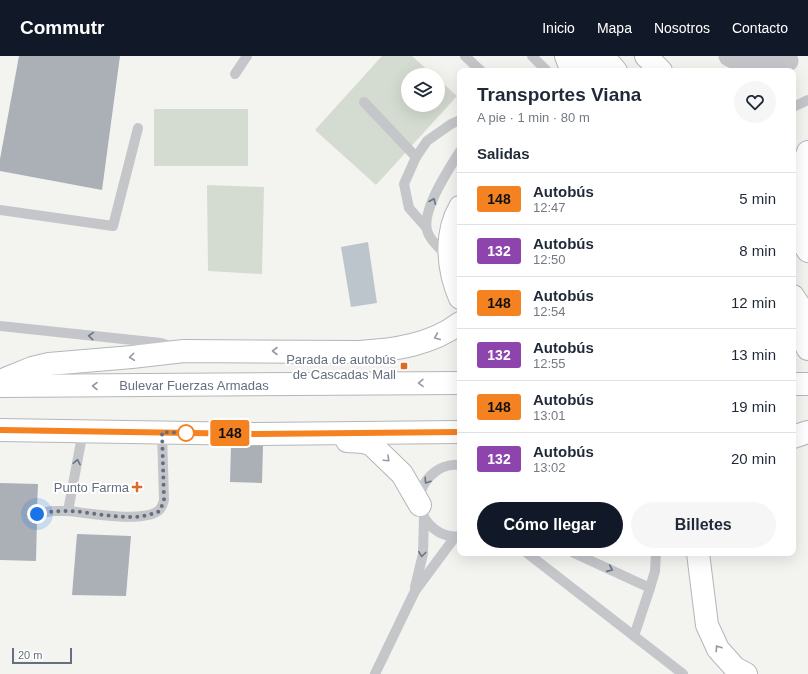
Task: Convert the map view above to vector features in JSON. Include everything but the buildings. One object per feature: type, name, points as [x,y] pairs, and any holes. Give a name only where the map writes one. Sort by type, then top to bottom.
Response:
[{"type":"main road","points":[[566,56],[571,68]]},
{"type":"main road","points":[[578,56],[589,68]]},
{"type":"main road","points":[[603,56],[613,68]]},
{"type":"main road","points":[[631,56],[642,68]]},
{"type":"main road","points":[[646,56],[658,68]]},
{"type":"main road","points":[[808,152],[800,175],[802,195],[808,219]]},
{"type":"main road","points":[[457,216],[451,234],[449,258],[457,290]]},
{"type":"main road","points":[[796,232],[808,251]]},
{"type":"main road","points":[[796,310],[808,349]]},
{"type":"main road","points":[[0,381],[32,368],[49,364],[184,351],[385,351],[431,339],[442,335],[457,325]]},
{"type":"main road","name":"Bulevar Fuerzas Armadas","points":[[0,386],[457,383]]},
{"type":"main road","points":[[796,384],[808,384]]},
{"type":"main road","points":[[796,423],[808,422]]},
{"type":"main road","points":[[0,430],[256,434],[457,432]]},
{"type":"main road","points":[[796,436],[808,432]]},
{"type":"main road","points":[[256,434],[364,442],[372,445],[402,474],[422,511]]},
{"type":"main road","points":[[698,556],[707,625],[718,648],[735,668],[746,674]]},
{"type":"street","points":[[729,56],[750,64],[766,66],[788,63]]},
{"type":"lane","points":[[235,74],[247,56]]},
{"type":"lane","points":[[465,56],[478,68]]},
{"type":"lane","points":[[532,56],[544,68]]},
{"type":"lane","points":[[796,106],[808,100]]},
{"type":"lane","points":[[364,102],[416,157]]},
{"type":"lane","points":[[449,258],[428,235],[425,226],[408,208],[404,184],[416,157],[427,141],[457,121]]},
{"type":"lane","points":[[0,210],[113,226],[138,128]]},
{"type":"lane","points":[[425,226],[428,212],[442,180],[457,156]]},
{"type":"lane","points":[[0,326],[161,343],[184,351]]},
{"type":"lane","points":[[68,511],[83,431]]},
{"type":"lane","points":[[37,514],[52,511],[68,511],[134,517],[150,516],[160,511],[164,500],[162,432]]},
{"type":"lane","points":[[415,591],[422,554],[421,493],[426,482],[433,473],[444,467],[457,464]]},
{"type":"lane","points":[[422,511],[432,527],[442,534],[457,537]]},
{"type":"lane","points":[[375,674],[415,591],[457,538]]},
{"type":"lane","points":[[529,556],[683,674]]},
{"type":"lane","points":[[581,556],[650,588]]},
{"type":"lane","points":[[634,636],[655,571],[656,556]]},
{"type":"shaded area","points":[[382,56],[412,56],[425,68],[401,68],[401,112],[442,112],[376,185],[315,130]]},
{"type":"shaded area","points":[[445,85],[457,96],[445,109]]},
{"type":"shaded area","points":[[154,109],[248,109],[248,166],[154,166]]},
{"type":"shaded area","points":[[207,185],[264,187],[262,274],[208,271]]},
{"type":"shaded area","points":[[368,242],[377,303],[351,307],[341,247]]},
{"type":"bus line","name":"148","points":[[0,430],[256,434],[457,432]]},
{"type":"place","name":"Parada de autobús de Cascadas Mall","points":[[404,366]]},
{"type":"place","name":"Punto Farma","points":[[137,487]]},
{"type":"route","points":[[37,514],[52,511],[68,511],[134,517],[150,516],[160,511],[164,500],[162,432],[186,433]]}]
